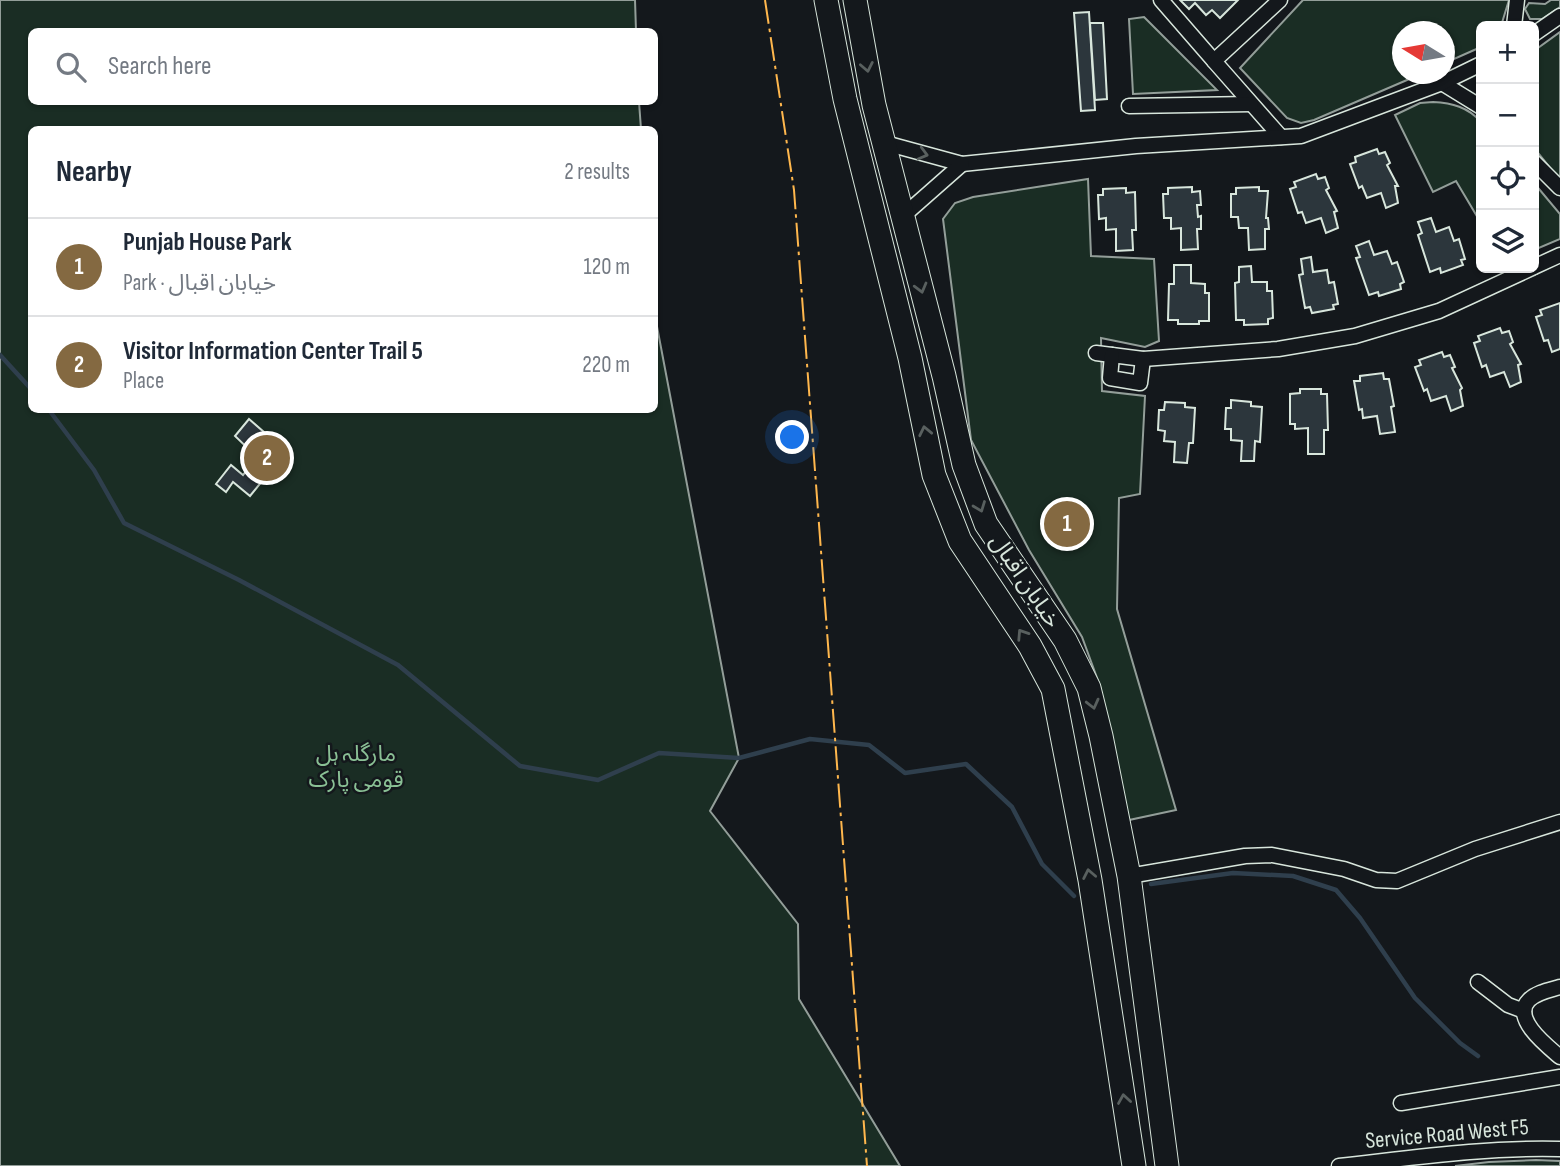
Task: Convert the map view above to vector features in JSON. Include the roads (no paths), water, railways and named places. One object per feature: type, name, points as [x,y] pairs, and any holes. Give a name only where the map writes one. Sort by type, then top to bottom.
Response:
[{"type":"main road","name":"خیابان اقبال","points":[[825,0],[845,99],[910,358],[934,475],[960,541],[1030,646],[1054,690],[1090,880],[1134,1166]]},
{"type":"main road","name":"خیابان اقبال","points":[[855,0],[874,105],[944,376],[964,465],[986,524],[1065,640],[1088,688],[1101,736],[1129,876],[1167,1166]]},
{"type":"main road","points":[[877,224],[903,216]]},
{"type":"street","points":[[1161,0],[1281,137]]},
{"type":"street","points":[[1214,61],[1280,0]]},
{"type":"street","points":[[1515,21],[1517,0]]},
{"type":"street","points":[[1539,31],[1560,16]]},
{"type":"street","points":[[1455,77],[1476,66]]},
{"type":"street","points":[[885,143],[962,164],[1136,146],[1301,136],[1439,84]]},
{"type":"street","points":[[1444,84],[1476,104]]},
{"type":"street","points":[[1129,106],[1251,104]]},
{"type":"street","points":[[903,216],[962,164]]},
{"type":"street","points":[[1539,167],[1560,187]]},
{"type":"street","points":[[1539,264],[1560,255]]},
{"type":"street","points":[[1096,353],[1143,359],[1278,349],[1355,336],[1439,311],[1520,273]]},
{"type":"street","points":[[1112,355],[1110,378],[1140,383],[1143,359]]},
{"type":"street","points":[[1129,876],[1245,856],[1272,855],[1344,869],[1376,880],[1397,881],[1475,849],[1560,822]]},
{"type":"street","points":[[1478,982],[1508,1005],[1524,1011]]},
{"type":"street","points":[[1560,987],[1540,993],[1528,1001],[1524,1011],[1527,1022],[1540,1041],[1560,1057]]},
{"type":"street","points":[[1401,1103],[1560,1077]]},
{"type":"street","name":"Service Road West F5","points":[[1339,1166],[1471,1151],[1560,1149]]},
{"type":"waterway","points":[[0,355],[28,386]]},
{"type":"waterway","points":[[51,413],[94,470],[124,523],[239,580],[398,665],[520,766],[598,780],[659,753],[739,758],[810,739],[869,745],[905,773],[966,764],[1012,807],[1042,864],[1074,896]]},
{"type":"waterway","points":[[1151,884],[1233,873],[1293,876],[1336,890],[1360,918],[1415,998],[1460,1043],[1478,1056]]},
{"type":"place","name":"Visitor Information Center Trail 5","points":[[267,458]]},
{"type":"place","name":"Punjab House Park","points":[[1067,524]]},
{"type":"park label","name":"مارگلہ ہل قومی پارک","points":[[356,767]]}]
